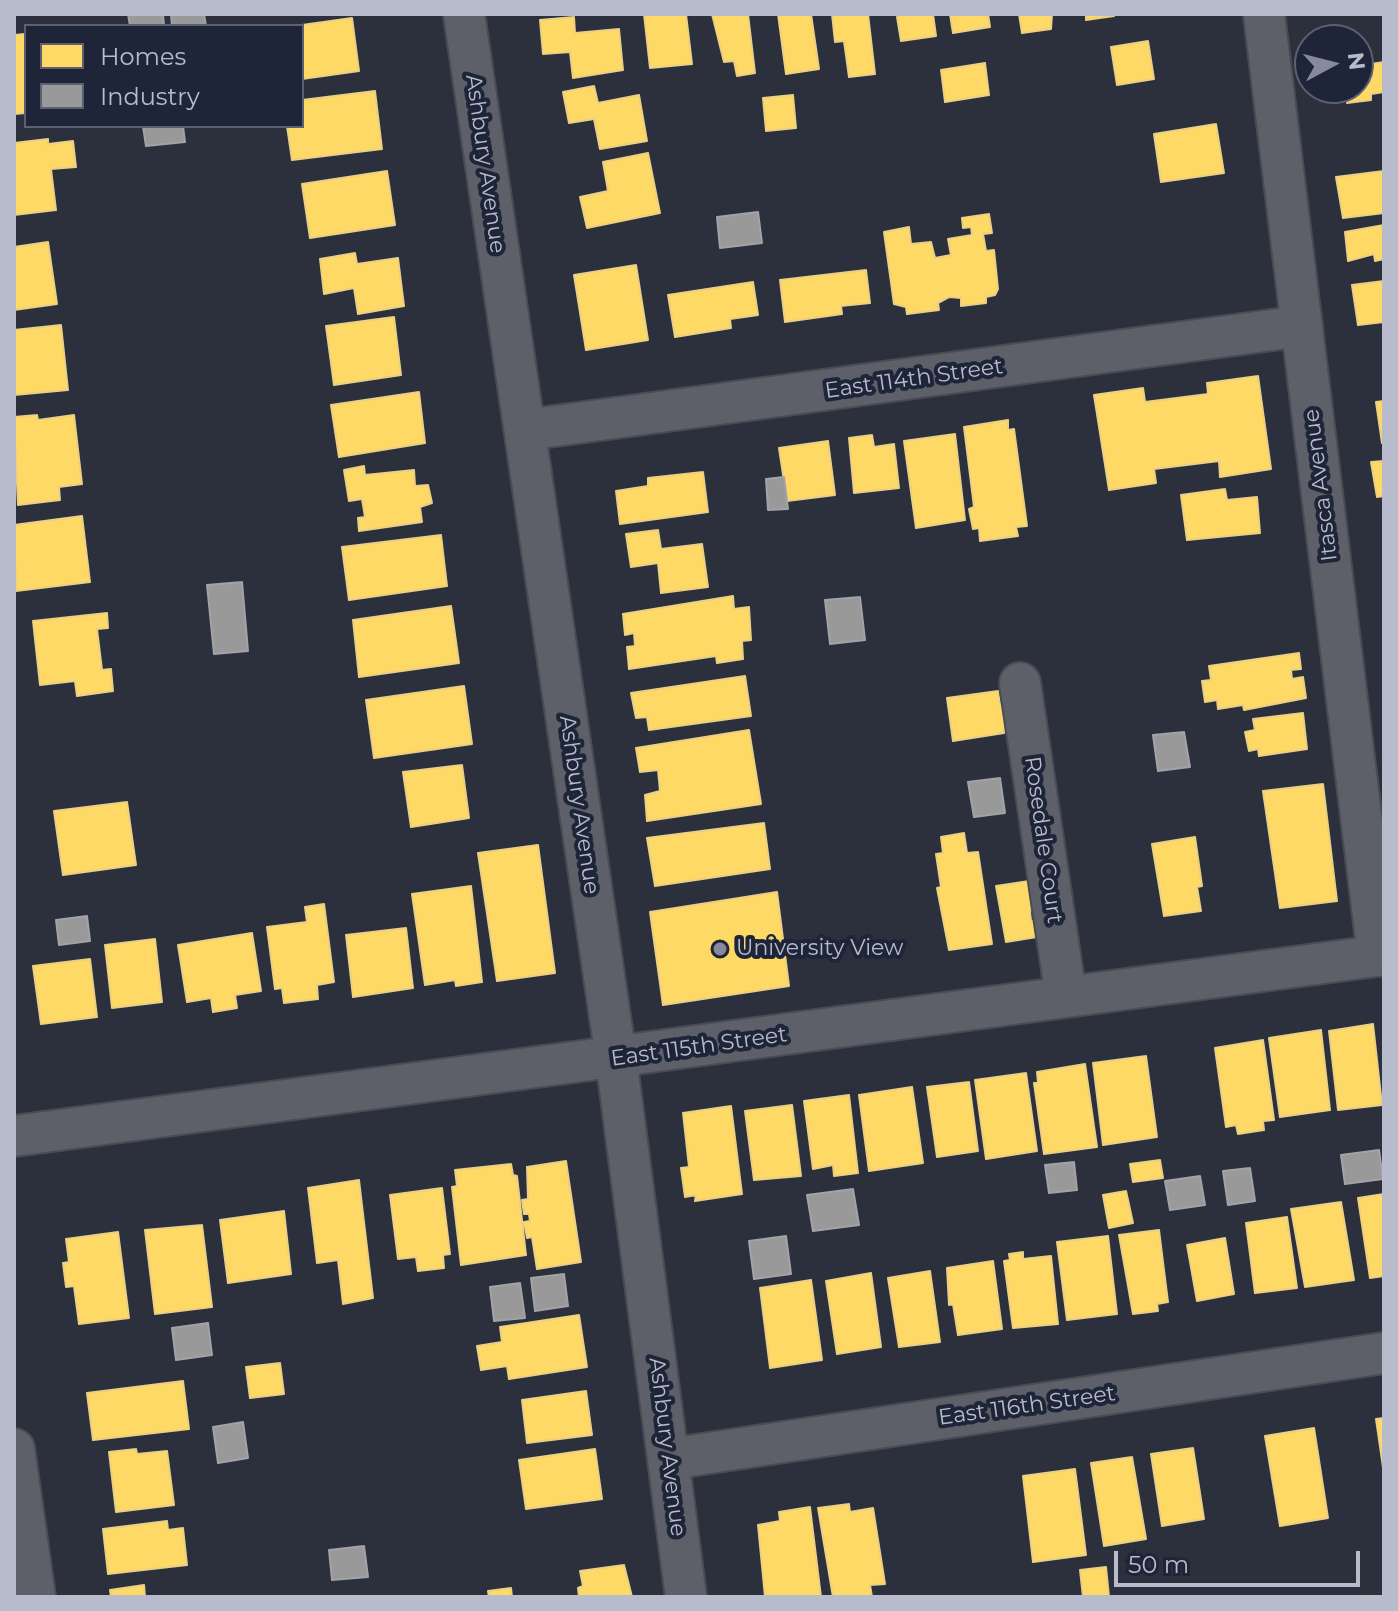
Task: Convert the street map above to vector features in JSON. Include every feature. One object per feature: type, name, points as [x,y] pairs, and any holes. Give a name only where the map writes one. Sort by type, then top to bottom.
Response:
[{"type":"street","name":"Ashbury Avenue","points":[[464,14],[616,1058],[686,1597]]},
{"type":"street","name":"Itasca Avenue","points":[[1264,14],[1381,955]]},
{"type":"street","name":"East 114th Street","points":[[525,430],[1302,326]]},
{"type":"street","name":"Rosedale Court","points":[[1020,683],[1066,997]]},
{"type":"street","name":"East 115th Street","points":[[14,1136],[1381,955]]},
{"type":"street","name":"East 116th Street","points":[[669,1459],[1384,1353]]},
{"type":"street","points":[[14,1449],[35,1597]]},
{"type":"building: Homes","points":[[644,14],[686,14],[692,64],[650,68]]},
{"type":"building: Homes","points":[[712,14],[748,14],[755,73],[737,76],[734,61],[724,62]]},
{"type":"building: Homes","points":[[778,14],[811,14],[819,69],[786,74]]},
{"type":"building: Homes","points":[[832,14],[868,14],[875,74],[849,77],[844,41],[835,42]]},
{"type":"building: Homes","points":[[901,14],[933,14],[936,36],[901,41],[897,17]]},
{"type":"building: Homes","points":[[950,14],[988,14],[990,27],[953,33]]},
{"type":"building: Homes","points":[[1019,14],[1052,14],[1051,29],[1022,33]]},
{"type":"building: Homes","points":[[1086,14],[1114,14],[1114,16],[1086,20]]},
{"type":"building: Homes","points":[[574,17],[575,33],[619,29],[623,70],[573,78],[570,52],[543,54],[540,20]]},
{"type":"building: Homes","points":[[352,18],[359,71],[304,79],[304,25]]},
{"type":"building: Homes","points":[[24,34],[24,113],[14,114],[14,35]]},
{"type":"building: Homes","points":[[1148,41],[1154,79],[1117,85],[1111,47]]},
{"type":"building: Homes","points":[[1384,62],[1384,92],[1374,94],[1374,64]]},
{"type":"building: Homes","points":[[985,63],[989,95],[945,102],[941,70]]},
{"type":"building: Homes","points":[[594,86],[598,103],[639,95],[647,141],[600,149],[594,119],[569,123],[563,92]]},
{"type":"building: Homes","points":[[375,91],[382,149],[292,160],[287,128],[304,128],[304,100]]},
{"type":"building: Homes","points":[[793,95],[796,128],[766,131],[763,98]]},
{"type":"building: Homes","points":[[1216,124],[1224,173],[1161,182],[1154,134]]},
{"type":"building: Homes","points":[[48,139],[48,144],[73,141],[76,167],[51,169],[56,210],[14,215],[14,143]]},
{"type":"building: Homes","points":[[648,153],[660,213],[587,228],[580,197],[608,191],[603,162]]},
{"type":"building: Homes","points":[[387,171],[395,225],[310,238],[302,184]]},
{"type":"building: Homes","points":[[1384,171],[1384,213],[1343,218],[1336,177]]},
{"type":"building: Homes","points":[[989,214],[992,233],[983,234],[986,251],[994,250],[998,289],[995,295],[986,297],[986,303],[961,306],[961,298],[949,297],[938,303],[939,310],[907,314],[906,307],[894,304],[884,232],[909,227],[911,244],[931,242],[935,258],[951,255],[948,239],[972,235],[971,227],[963,228],[962,218]]},
{"type":"building: Homes","points":[[1384,225],[1384,259],[1375,261],[1374,254],[1348,261],[1345,232]]},
{"type":"building: Homes","points":[[48,242],[57,304],[14,310],[14,247]]},
{"type":"building: Homes","points":[[355,253],[357,264],[398,258],[404,306],[358,314],[354,288],[324,294],[320,259]]},
{"type":"building: Homes","points":[[636,265],[648,340],[586,350],[574,275]]},
{"type":"building: Homes","points":[[866,270],[870,303],[841,306],[842,314],[785,322],[780,280]]},
{"type":"building: Homes","points":[[1384,281],[1384,322],[1358,325],[1352,285]]},
{"type":"building: Homes","points":[[753,282],[758,315],[730,319],[731,328],[675,337],[668,295]]},
{"type":"building: Homes","points":[[394,317],[401,375],[334,385],[326,326]]},
{"type":"building: Homes","points":[[61,325],[68,390],[14,395],[14,330]]},
{"type":"building: Homes","points":[[1258,376],[1271,469],[1220,477],[1219,461],[1154,469],[1156,483],[1109,490],[1094,395],[1143,388],[1145,402],[1208,394],[1207,383]]},
{"type":"building: Homes","points":[[419,392],[425,443],[339,457],[331,405]]},
{"type":"building: Homes","points":[[1384,401],[1384,442],[1382,443],[1376,402]]},
{"type":"building: Homes","points":[[37,415],[38,420],[74,415],[82,484],[59,487],[60,500],[18,505],[14,417]]},
{"type":"building: Homes","points":[[1008,420],[1008,430],[1014,429],[1027,526],[1016,527],[1018,536],[980,541],[979,528],[973,529],[969,509],[974,507],[964,427]]},
{"type":"building: Homes","points":[[955,434],[965,520],[916,528],[904,441]]},
{"type":"building: Homes","points":[[872,435],[874,447],[894,444],[899,488],[854,493],[849,438]]},
{"type":"building: Homes","points":[[828,441],[835,495],[787,501],[779,448]]},
{"type":"building: Homes","points":[[1384,461],[1384,496],[1377,497],[1371,462]]},
{"type":"building: Homes","points":[[364,466],[365,475],[414,470],[415,486],[428,485],[432,503],[420,507],[422,522],[359,531],[358,518],[365,517],[362,499],[349,501],[344,470]]},
{"type":"building: Homes","points":[[703,472],[708,512],[620,524],[616,491],[648,486],[648,478]]},
{"type":"building: Homes","points":[[1225,489],[1227,500],[1257,497],[1260,533],[1187,540],[1181,495]]},
{"type":"building: Homes","points":[[82,516],[90,582],[16,591],[14,525]]},
{"type":"building: Homes","points":[[658,530],[661,549],[702,544],[708,587],[661,593],[658,563],[631,567],[626,534]]},
{"type":"building: Homes","points":[[441,535],[447,586],[349,600],[342,547]]},
{"type":"building: Homes","points":[[733,596],[734,609],[749,607],[751,640],[742,641],[743,659],[717,663],[716,656],[629,669],[627,647],[635,646],[634,633],[625,635],[623,614]]},
{"type":"building: Homes","points":[[451,606],[459,663],[359,677],[353,620]]},
{"type":"building: Homes","points":[[107,613],[108,628],[97,629],[102,670],[111,669],[113,691],[77,696],[75,681],[40,685],[33,621]]},
{"type":"building: Homes","points":[[1299,653],[1301,669],[1291,670],[1292,679],[1303,677],[1306,698],[1244,710],[1243,705],[1218,709],[1217,700],[1205,702],[1202,681],[1211,680],[1209,666]]},
{"type":"building: Homes","points":[[745,676],[751,716],[649,730],[647,717],[636,718],[631,693]]},
{"type":"building: Homes","points":[[464,686],[472,744],[374,758],[366,700]]},
{"type":"building: Homes","points":[[998,691],[1000,704],[1009,702],[1013,726],[1004,727],[1004,733],[953,741],[947,698]]},
{"type":"building: Homes","points":[[1303,713],[1307,749],[1259,756],[1258,749],[1249,751],[1245,732],[1255,730],[1253,719]]},
{"type":"building: Homes","points":[[749,730],[761,804],[647,821],[645,795],[660,791],[658,770],[640,772],[636,748]]},
{"type":"building: Homes","points":[[462,765],[469,818],[411,827],[403,772]]},
{"type":"building: Homes","points":[[1323,784],[1337,901],[1280,908],[1263,791]]},
{"type":"building: Homes","points":[[127,802],[136,865],[63,875],[54,811]]},
{"type":"building: Homes","points":[[764,823],[770,869],[655,886],[647,838]]},
{"type":"building: Homes","points":[[964,833],[967,853],[978,852],[992,944],[949,950],[937,888],[941,887],[936,854],[943,853],[941,837]]},
{"type":"building: Homes","points":[[1195,837],[1202,886],[1197,887],[1201,911],[1164,916],[1152,844]]},
{"type":"building: Homes","points":[[538,845],[555,973],[497,981],[478,853]]},
{"type":"building: Homes","points":[[1036,880],[1040,909],[1030,911],[1031,921],[1041,920],[1043,936],[1006,942],[996,886]]},
{"type":"building: Homes","points":[[471,886],[482,982],[456,986],[455,980],[425,985],[412,894]]},
{"type":"building: Homes","name":"University View","points":[[777,892],[789,986],[663,1005],[650,912]]},
{"type":"building: Homes","points":[[324,904],[334,982],[317,985],[318,999],[284,1003],[282,988],[275,989],[267,927],[307,922],[305,907]]},
{"type":"building: Homes","points":[[406,928],[413,988],[353,997],[346,935]]},
{"type":"building: Homes","points":[[252,933],[261,991],[235,995],[237,1008],[213,1012],[211,998],[187,1002],[178,945]]},
{"type":"building: Homes","points":[[155,939],[162,1002],[112,1008],[105,945]]},
{"type":"building: Homes","points":[[90,959],[97,1017],[41,1024],[33,966]]},
{"type":"building: Homes","points":[[1373,1024],[1382,1105],[1338,1110],[1329,1031]]},
{"type":"building: Homes","points":[[1321,1030],[1330,1110],[1280,1117],[1269,1038]]},
{"type":"building: Homes","points":[[1263,1040],[1274,1120],[1263,1121],[1264,1130],[1238,1134],[1236,1125],[1226,1127],[1215,1048]]},
{"type":"building: Homes","points":[[1146,1056],[1157,1137],[1103,1145],[1093,1063]]},
{"type":"building: Homes","points":[[1085,1064],[1097,1147],[1044,1154],[1034,1083],[1038,1083],[1037,1072]]},
{"type":"building: Homes","points":[[1026,1073],[1037,1151],[986,1159],[975,1080]]},
{"type":"building: Homes","points":[[969,1082],[978,1151],[937,1157],[927,1087]]},
{"type":"building: Homes","points":[[912,1087],[923,1163],[869,1171],[859,1095]]},
{"type":"building: Homes","points":[[849,1095],[858,1173],[834,1176],[833,1165],[813,1169],[804,1101]]},
{"type":"building: Homes","points":[[792,1105],[801,1176],[754,1180],[745,1111]]},
{"type":"building: Homes","points":[[731,1106],[742,1194],[695,1201],[696,1195],[685,1197],[681,1168],[689,1167],[683,1113]]},
{"type":"building: Homes","points":[[1160,1160],[1163,1178],[1133,1182],[1130,1164]]},
{"type":"building: Homes","points":[[566,1161],[581,1262],[537,1269],[532,1237],[527,1238],[524,1222],[530,1221],[529,1214],[524,1214],[522,1200],[528,1199],[527,1167]]},
{"type":"building: Homes","points":[[511,1164],[513,1175],[517,1176],[526,1255],[461,1265],[452,1187],[457,1186],[455,1170]]},
{"type":"building: Homes","points":[[359,1180],[373,1298],[343,1304],[338,1260],[317,1263],[308,1188]]},
{"type":"building: Homes","points":[[442,1188],[450,1254],[443,1255],[444,1268],[418,1271],[416,1257],[398,1259],[390,1195]]},
{"type":"building: Homes","points":[[1126,1191],[1133,1223],[1109,1228],[1103,1195]]},
{"type":"building: Homes","points":[[1384,1194],[1384,1276],[1370,1278],[1358,1198]]},
{"type":"building: Homes","points":[[1341,1202],[1354,1280],[1305,1287],[1291,1209]]},
{"type":"building: Homes","points":[[284,1211],[291,1274],[228,1283],[220,1220]]},
{"type":"building: Homes","points":[[1287,1217],[1297,1288],[1255,1293],[1246,1223]]},
{"type":"building: Homes","points":[[202,1225],[212,1307],[155,1314],[145,1230]]},
{"type":"building: Homes","points":[[1159,1230],[1168,1302],[1157,1304],[1158,1311],[1133,1314],[1119,1235]]},
{"type":"building: Homes","points":[[118,1232],[129,1318],[79,1324],[74,1286],[66,1287],[63,1263],[69,1262],[66,1239]]},
{"type":"building: Homes","points":[[1108,1236],[1117,1314],[1067,1320],[1057,1242]]},
{"type":"building: Homes","points":[[1225,1238],[1234,1294],[1197,1301],[1187,1245]]},
{"type":"building: Homes","points":[[1023,1252],[1023,1259],[1051,1256],[1058,1324],[1013,1328],[1004,1261],[1010,1260],[1009,1254]]},
{"type":"building: Homes","points":[[993,1261],[1002,1329],[958,1335],[953,1304],[949,1305],[947,1268]]},
{"type":"building: Homes","points":[[930,1271],[940,1342],[899,1347],[888,1278]]},
{"type":"building: Homes","points":[[871,1273],[881,1347],[837,1354],[826,1281]]},
{"type":"building: Homes","points":[[811,1280],[822,1360],[770,1368],[760,1288]]},
{"type":"building: Homes","points":[[579,1315],[587,1367],[509,1379],[507,1366],[481,1370],[477,1346],[502,1342],[500,1327]]},
{"type":"building: Homes","points":[[280,1363],[284,1394],[250,1398],[246,1367]]},
{"type":"building: Homes","points":[[183,1381],[189,1429],[93,1440],[87,1393]]},
{"type":"building: Homes","points":[[586,1391],[592,1435],[527,1443],[522,1400]]},
{"type":"building: Homes","points":[[1384,1418],[1384,1474],[1376,1419]]},
{"type":"building: Homes","points":[[1314,1428],[1328,1518],[1280,1526],[1265,1436]]},
{"type":"building: Homes","points":[[1193,1448],[1204,1519],[1162,1526],[1151,1454]]},
{"type":"building: Homes","points":[[136,1449],[137,1454],[167,1451],[174,1505],[116,1512],[109,1452]]},
{"type":"building: Homes","points":[[595,1449],[602,1499],[526,1509],[519,1460]]},
{"type":"building: Homes","points":[[1132,1457],[1146,1539],[1104,1546],[1091,1463]]},
{"type":"building: Homes","points":[[1075,1469],[1086,1555],[1033,1562],[1023,1476]]},
{"type":"building: Homes","points":[[849,1504],[850,1512],[873,1508],[885,1584],[870,1585],[872,1597],[833,1597],[818,1508]]},
{"type":"building: Homes","points":[[810,1507],[821,1597],[765,1597],[758,1525],[780,1521],[779,1512]]},
{"type":"building: Homes","points":[[167,1521],[168,1530],[183,1528],[187,1565],[108,1574],[103,1529]]},
{"type":"building: Homes","points":[[624,1565],[632,1597],[579,1597],[578,1588],[583,1586],[580,1571]]},
{"type":"building: Homes","points":[[1106,1567],[1109,1597],[1083,1597],[1080,1570]]},
{"type":"building: Homes","points":[[144,1585],[145,1597],[111,1597],[110,1590]]},
{"type":"building: Homes","points":[[511,1588],[512,1597],[489,1597],[488,1591]]},
{"type":"building: Industry","points":[[128,14],[163,14],[164,24],[130,24]]},
{"type":"building: Industry","points":[[171,14],[204,14],[206,24],[172,24]]},
{"type":"building: Industry","points":[[143,128],[183,128],[185,142],[146,146]]},
{"type":"building: Industry","points":[[758,212],[762,243],[720,248],[717,217]]},
{"type":"building: Industry","points":[[784,477],[788,509],[768,510],[766,479]]},
{"type":"building: Industry","points":[[242,582],[248,651],[214,654],[207,585]]},
{"type":"building: Industry","points":[[860,597],[865,640],[830,644],[825,600]]},
{"type":"building: Industry","points":[[1184,732],[1190,767],[1158,771],[1153,735]]},
{"type":"building: Industry","points":[[1000,778],[1005,813],[974,817],[968,782]]},
{"type":"building: Industry","points":[[87,916],[90,941],[59,945],[56,920]]},
{"type":"building: Industry","points":[[1379,1150],[1383,1179],[1345,1184],[1341,1155]]},
{"type":"building: Industry","points":[[1074,1162],[1077,1190],[1049,1193],[1045,1165]]},
{"type":"building: Industry","points":[[1250,1168],[1255,1201],[1228,1205],[1223,1171]]},
{"type":"building: Industry","points":[[1200,1176],[1205,1205],[1170,1210],[1165,1181]]},
{"type":"building: Industry","points":[[853,1189],[859,1225],[813,1231],[807,1195]]},
{"type":"building: Industry","points":[[786,1236],[791,1274],[754,1279],[749,1241]]},
{"type":"building: Industry","points":[[564,1274],[568,1306],[535,1311],[531,1278]]},
{"type":"building: Industry","points":[[520,1283],[525,1318],[494,1321],[490,1287]]},
{"type":"building: Industry","points":[[208,1323],[212,1355],[176,1360],[172,1328]]},
{"type":"building: Industry","points":[[243,1422],[248,1458],[218,1463],[213,1427]]},
{"type":"building: Industry","points":[[364,1546],[368,1577],[332,1580],[329,1550]]},
{"type":"place","name":"University View","points":[[720,949]]}]
